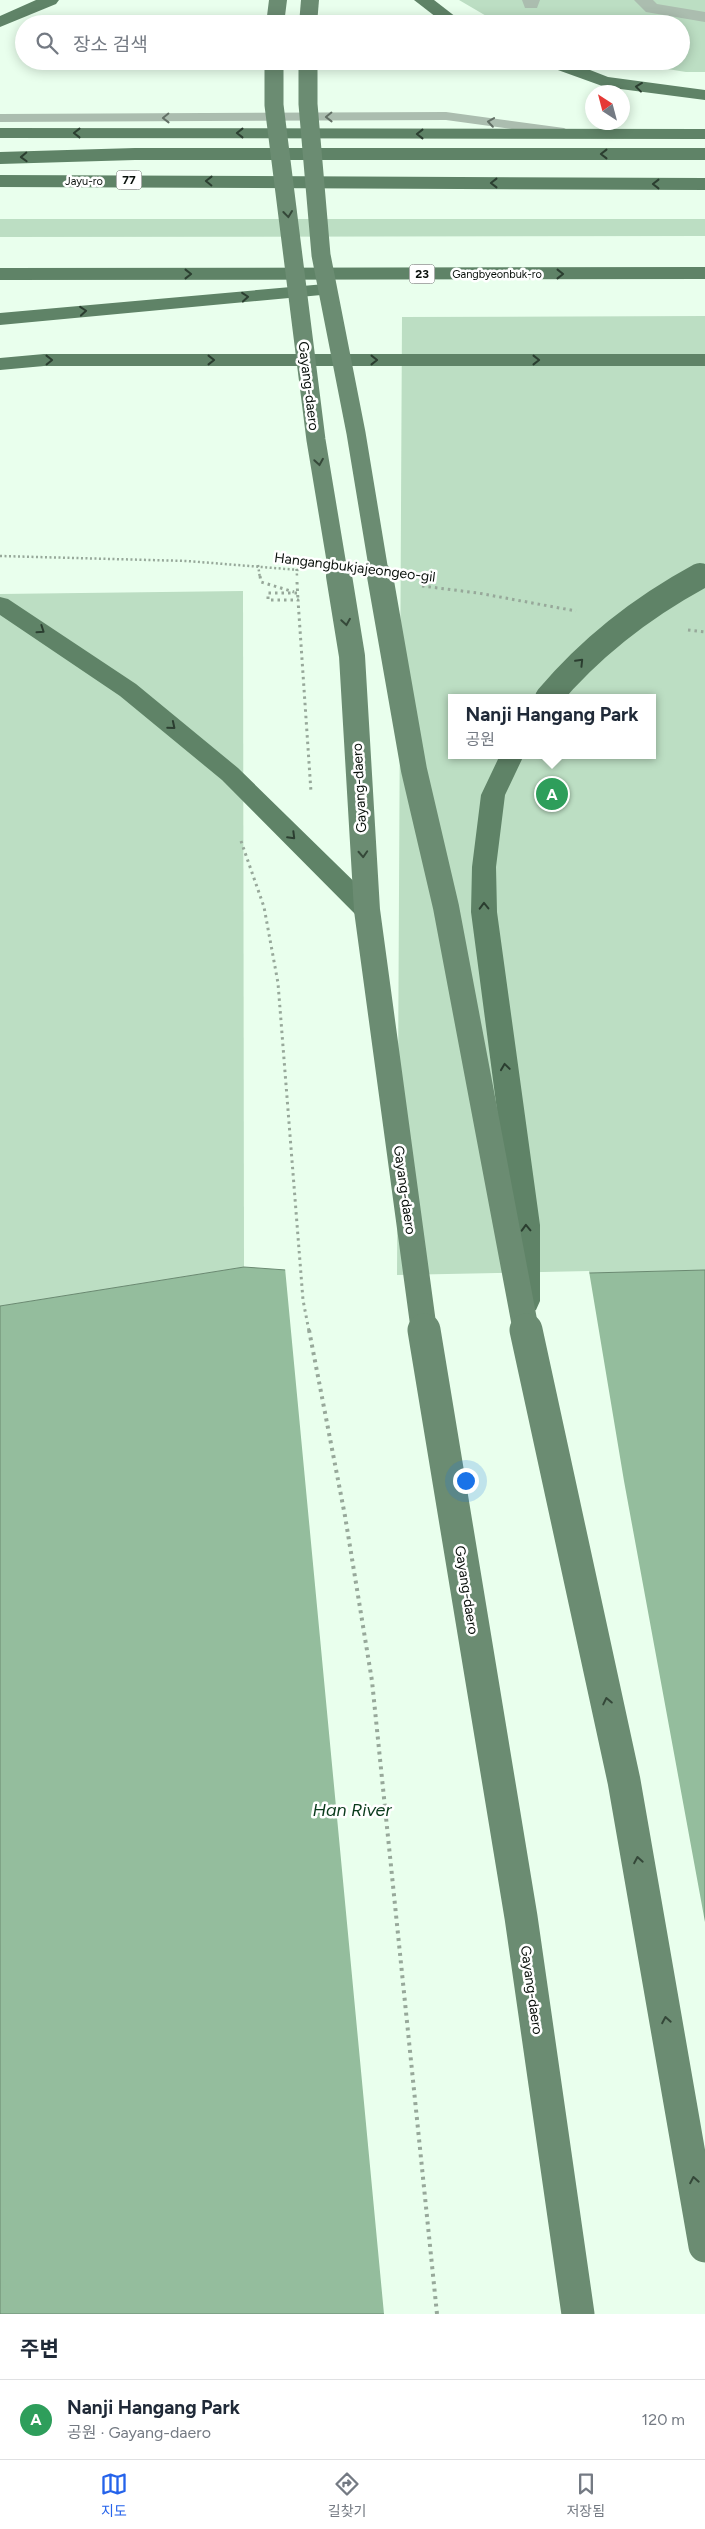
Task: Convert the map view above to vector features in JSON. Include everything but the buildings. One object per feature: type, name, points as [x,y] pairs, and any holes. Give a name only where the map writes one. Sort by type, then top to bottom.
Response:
[{"type":"highway","points":[[16,15],[50,0]]},
{"type":"highway","points":[[423,0],[444,15]]},
{"type":"highway","points":[[0,22],[15,15]]},
{"type":"highway","points":[[577,70],[605,82],[705,95]]},
{"type":"highway","points":[[673,90],[705,91]]},
{"type":"highway","points":[[0,133],[705,134]]},
{"type":"highway","points":[[0,158],[135,154],[705,154]]},
{"type":"highway","name":"Jayu-ro","points":[[0,181],[705,184]]},
{"type":"highway","name":"Gangbyeonbuk-ro","points":[[0,274],[705,273]]},
{"type":"highway","points":[[0,319],[508,274]]},
{"type":"highway","points":[[0,364],[44,360],[705,360]]},
{"type":"highway","points":[[552,694],[587,655],[636,613],[705,574]]},
{"type":"highway","points":[[0,604],[128,690],[230,774],[367,910]]},
{"type":"highway","points":[[510,759],[493,796],[484,866],[484,912],[526,1225],[526,1330]]},
{"type":"main road","points":[[277,15],[278,0]]},
{"type":"main road","points":[[309,15],[310,0]]},
{"type":"main road","name":"Gayang-daero","points":[[274,70],[274,105],[316,440],[352,656],[367,910],[425,1338],[521,1917],[578,2314]]},
{"type":"main road","points":[[308,70],[308,104],[321,255],[356,433],[412,760],[446,907],[526,1330],[624,1781],[705,2246]]},
{"type":"street","points":[[643,0],[652,8],[705,17]]},
{"type":"lane","points":[[0,118],[446,116],[574,134]]},
{"type":"path","name":"Hangangbukjajeongeo-gil","points":[[0,556],[135,557],[258,565],[306,571]]},
{"type":"path","points":[[258,565],[260,582],[297,593],[268,593],[268,600],[298,600],[311,792]]},
{"type":"path","name":"Hangangbukjajeongeo-gil","points":[[421,586],[478,593],[582,612]]},
{"type":"path","points":[[685,629],[705,632]]},
{"type":"path","points":[[240,839],[264,907],[278,982],[303,1300],[345,1516],[372,1681],[437,2314]]},
{"type":"shaded area","points":[[459,0],[705,0],[705,72],[674,70],[690,70],[690,15],[485,15]]},
{"type":"shaded area","points":[[0,219],[705,219],[705,236],[0,237]]},
{"type":"shaded area","points":[[705,316],[705,1270],[397,1278],[402,317]]},
{"type":"shaded area","points":[[243,591],[244,1267],[0,1306],[0,594]]},
{"type":"water","name":"Han River","points":[[244,1267],[397,1278],[705,1270],[705,2314],[0,2314],[0,1306]]},
{"type":"pier","points":[[285,1268],[397,1275],[589,1271],[624,1481],[705,1922],[705,2314],[384,2314]]},
{"type":"place","name":"Nanji Hangang Park","points":[[552,794]]}]
